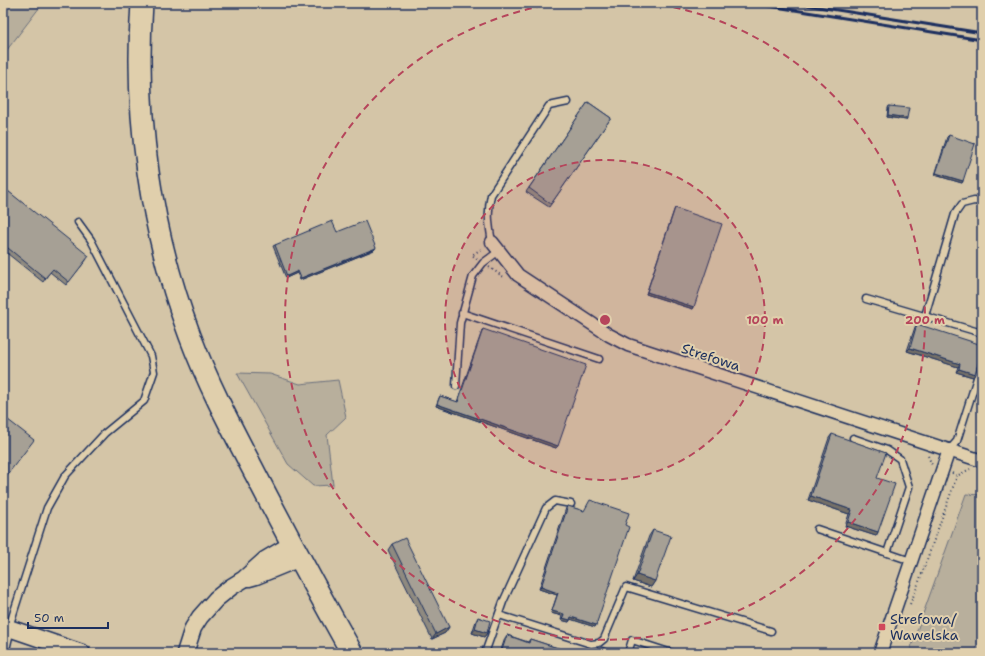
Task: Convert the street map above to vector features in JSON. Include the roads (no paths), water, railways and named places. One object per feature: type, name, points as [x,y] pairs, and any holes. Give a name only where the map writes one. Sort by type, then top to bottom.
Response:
[{"type":"highway","points":[[142,3],[140,69],[145,154],[156,218],[170,275],[189,335],[211,389],[296,551],[352,653]]},
{"type":"street","name":"Strefowa","points":[[496,247],[518,275],[609,335],[628,345],[982,461]]},
{"type":"street","points":[[880,653],[949,450]]},
{"type":"street","points":[[185,653],[193,628],[203,612],[222,594],[244,579],[266,560],[296,551]]},
{"type":"street","points":[[3,649],[6,627],[82,653]]},
{"type":"lane","points":[[456,386],[462,313],[473,276],[496,247],[488,219],[488,206],[491,195],[549,106],[568,102]]},
{"type":"lane","points":[[925,316],[955,214],[962,204],[974,201],[982,202]]},
{"type":"lane","points":[[6,627],[47,508],[65,476],[105,432],[144,401],[154,372],[151,356],[91,240],[78,222]]},
{"type":"lane","points":[[866,298],[982,333]]},
{"type":"lane","points":[[462,313],[599,359]]},
{"type":"lane","points":[[949,450],[957,441],[982,362]]},
{"type":"lane","points":[[853,438],[887,450],[900,459],[908,487],[887,553]]},
{"type":"lane","points":[[485,653],[503,602],[546,508],[555,501],[571,504]]},
{"type":"lane","points":[[817,529],[911,561]]},
{"type":"lane","points":[[499,615],[591,644],[599,643],[604,639],[626,587],[771,631]]},
{"type":"lane","points":[[628,653],[632,640],[672,653]]},
{"type":"railway","points":[[751,3],[982,40]]},
{"type":"railway","points":[[793,3],[982,33]]},
{"type":"place","name":"Strefowa/ Wawelska","points":[[882,627]]}]
